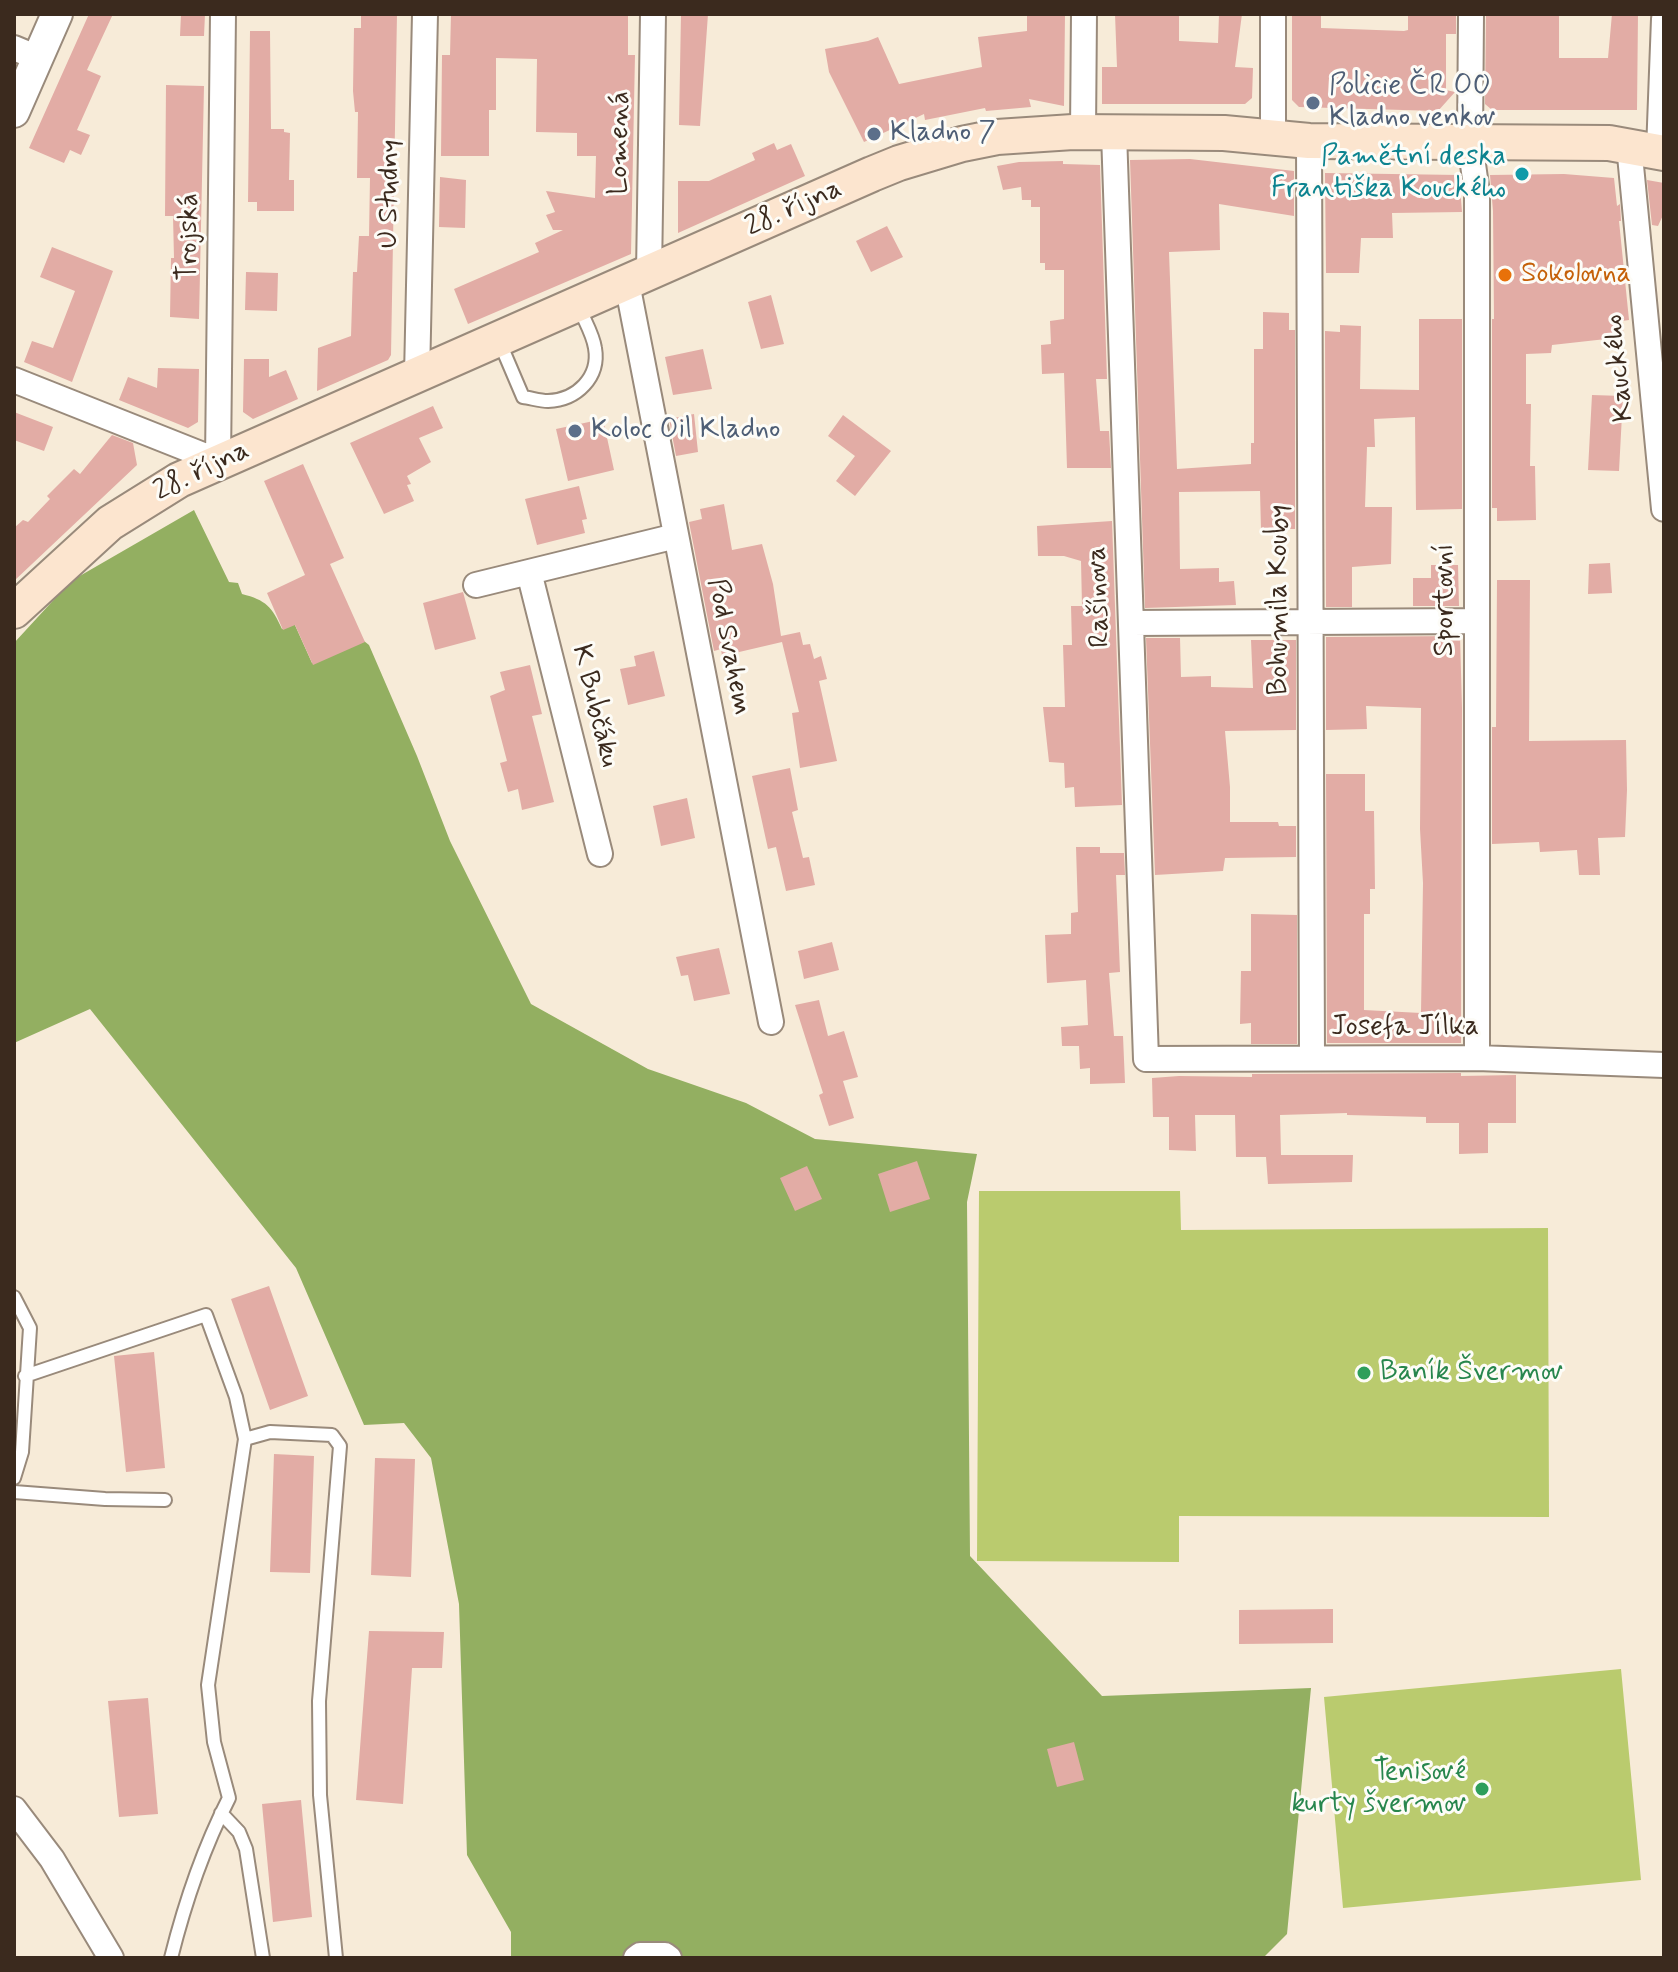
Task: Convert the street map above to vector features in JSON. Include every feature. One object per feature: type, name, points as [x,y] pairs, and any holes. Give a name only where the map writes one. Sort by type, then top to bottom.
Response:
[{"type":"main road","name":"28. října","points":[[14,611],[110,523],[167,486],[872,174],[927,154],[997,137],[1098,132],[1224,133],[1309,141],[1651,150]]},
{"type":"street","points":[[14,112],[26,53],[57,14]]},
{"type":"street","name":"Trojská","points":[[218,461],[223,14]]},
{"type":"street","name":"U Studny","points":[[417,376],[425,14]]},
{"type":"street","name":"Lomená","points":[[638,278],[653,14]]},
{"type":"street","name":"Rašínova","points":[[1084,14],[1098,132],[1131,623],[1146,1059]]},
{"type":"street","points":[[1273,14],[1273,138]]},
{"type":"street","name":"Sportovní","points":[[1471,14],[1470,143],[1477,193],[1477,1058]]},
{"type":"street","name":"Kauckého","points":[[1663,495],[1651,150],[1664,19]]},
{"type":"street","name":"Bohumila Kouby","points":[[1309,141],[1312,1058]]},
{"type":"street","name":"Pod Svahem","points":[[638,278],[676,536],[771,1022]]},
{"type":"street","points":[[14,380],[218,461]]},
{"type":"street","points":[[476,585],[676,536]]},
{"type":"street","name":"K Bubčáku","points":[[529,572],[600,854]]},
{"type":"street","points":[[1131,623],[1476,621]]},
{"type":"street","name":"Josefa Jílka","points":[[1146,1059],[1477,1058],[1664,1065]]},
{"type":"street","points":[[14,1809],[52,1859],[111,1958]]},
{"type":"street","points":[[636,1958],[640,1955],[665,1955],[669,1958]]},
{"type":"lane","points":[[499,340],[523,397],[547,401],[569,397],[583,388],[595,368],[595,347],[578,305]]},
{"type":"lane","points":[[14,1297],[30,1328],[22,1452],[14,1478]]},
{"type":"lane","points":[[25,1376],[206,1315],[236,1397],[245,1439],[208,1685],[214,1742],[229,1798],[184,1907],[171,1958]]},
{"type":"lane","points":[[245,1439],[270,1432],[332,1435],[340,1446],[319,1701],[320,1795],[336,1958]]},
{"type":"lane","points":[[14,1492],[165,1500]]},
{"type":"lane","points":[[221,1813],[239,1832],[246,1849],[263,1958]]},
{"type":"green space","points":[[194,510],[229,582],[238,583],[242,594],[267,606],[282,629],[294,623],[312,663],[364,641],[369,645],[450,841],[531,1004],[648,1069],[746,1103],[815,1139],[977,1154],[967,1202],[970,1556],[1102,1696],[1311,1688],[1287,1934],[1263,1958],[511,1958],[511,1932],[467,1855],[459,1604],[431,1458],[404,1423],[364,1425],[296,1268],[90,1009],[14,1043],[14,643],[71,581]]},
{"type":"green space","points":[[979,1191],[1180,1191],[1181,1230],[1548,1228],[1549,1517],[1179,1516],[1179,1562],[977,1561]]},
{"type":"green space","name":"Tenisové kurty švermov","points":[[1621,1669],[1641,1880],[1343,1908],[1324,1697]]},
{"type":"building","points":[[89,14],[113,14],[87,70],[101,76],[77,130],[90,135],[81,155],[70,150],[64,163],[29,148]]},
{"type":"building","points":[[181,14],[205,14],[204,36],[180,36]]},
{"type":"building","points":[[361,14],[397,14],[391,355],[388,360],[317,391],[318,348],[351,336],[353,272],[357,272],[359,236],[369,236],[370,178],[357,178],[358,112],[355,112],[353,91],[354,28],[361,28]]},
{"type":"building","points":[[451,14],[628,14],[628,55],[635,55],[631,254],[468,324],[454,289],[539,252],[535,243],[563,230],[553,230],[546,215],[555,212],[546,191],[595,198],[596,156],[577,156],[577,133],[536,132],[537,59],[496,58],[496,110],[489,110],[489,156],[441,156],[442,55],[450,55]]},
{"type":"building","points":[[681,14],[708,14],[700,126],[679,125]]},
{"type":"building","points":[[1027,14],[1065,14],[1064,106],[1029,99],[1031,107],[986,111],[985,108],[925,120],[924,114],[864,142],[829,72],[825,49],[878,37],[899,84],[982,67],[978,37],[1027,31]]},
{"type":"building","points":[[1115,14],[1179,14],[1179,41],[1218,43],[1219,14],[1242,14],[1235,67],[1253,68],[1252,98],[1245,104],[1102,104],[1102,67],[1117,67]]},
{"type":"building","points":[[1292,14],[1321,14],[1321,28],[1404,31],[1408,30],[1408,14],[1456,14],[1456,34],[1446,34],[1446,90],[1455,92],[1438,111],[1299,107],[1292,100]]},
{"type":"building","points":[[1486,14],[1559,14],[1559,58],[1608,58],[1612,14],[1638,14],[1637,110],[1492,110],[1485,104]]},
{"type":"building","points":[[250,31],[270,31],[271,129],[284,129],[284,132],[290,133],[289,180],[294,180],[294,211],[257,211],[257,202],[248,202]]},
{"type":"building","points":[[166,85],[204,86],[199,319],[170,317],[171,258],[174,258],[173,216],[165,216]]},
{"type":"building","points":[[774,143],[777,150],[791,144],[805,176],[678,233],[678,181],[709,181],[755,160],[752,153]]},
{"type":"building","points":[[1190,159],[1294,171],[1294,216],[1219,204],[1220,250],[1169,252],[1177,469],[1251,464],[1251,443],[1254,443],[1254,349],[1263,349],[1263,312],[1289,313],[1289,330],[1295,330],[1295,529],[1261,529],[1260,491],[1179,492],[1180,569],[1219,568],[1219,582],[1234,581],[1236,605],[1145,608],[1130,160]]},
{"type":"building","points":[[1063,161],[1063,164],[1100,165],[1107,379],[1096,379],[1100,431],[1109,431],[1111,468],[1067,468],[1064,373],[1042,374],[1041,345],[1051,344],[1050,321],[1064,319],[1064,270],[1045,270],[1045,263],[1040,263],[1040,207],[1031,207],[1031,200],[1022,200],[1021,187],[1003,190],[997,166]]},
{"type":"building","points":[[1325,173],[1459,175],[1462,212],[1392,213],[1393,238],[1361,238],[1359,273],[1326,273]]},
{"type":"building","points":[[1564,174],[1614,178],[1617,206],[1620,204],[1629,320],[1622,321],[1624,337],[1552,345],[1551,353],[1526,354],[1526,404],[1531,404],[1530,466],[1535,466],[1536,520],[1497,521],[1497,508],[1492,508],[1494,319],[1490,175]]},
{"type":"building","points":[[440,177],[466,180],[465,228],[439,227]]},
{"type":"building","points":[[1647,180],[1664,183],[1664,213],[1658,226],[1652,225]]},
{"type":"building","points":[[887,226],[903,257],[871,272],[856,241]]},
{"type":"building","points":[[52,247],[113,271],[72,382],[24,362],[32,341],[53,348],[75,291],[40,277]]},
{"type":"building","points":[[246,272],[278,273],[277,311],[245,310]]},
{"type":"building","points":[[771,295],[784,344],[761,349],[748,302]]},
{"type":"building","points":[[1419,319],[1462,319],[1462,509],[1416,510],[1415,417],[1374,419],[1375,447],[1367,447],[1365,507],[1392,507],[1391,564],[1352,567],[1352,607],[1326,607],[1325,331],[1340,332],[1340,325],[1361,326],[1360,389],[1419,390]]},
{"type":"building","points":[[703,349],[712,389],[673,395],[665,357]]},
{"type":"building","points":[[244,359],[269,359],[269,377],[286,370],[298,399],[253,419],[243,412]]},
{"type":"building","points":[[158,368],[199,369],[198,422],[188,428],[119,400],[128,377],[157,388]]},
{"type":"building","points":[[1592,395],[1623,396],[1619,471],[1588,470]]},
{"type":"building","points":[[433,406],[443,428],[419,438],[431,462],[407,476],[411,484],[407,485],[414,501],[384,514],[350,443]]},
{"type":"building","points":[[14,412],[53,427],[44,451],[14,440]]},
{"type":"building","points":[[694,414],[698,452],[676,456],[669,419]]},
{"type":"building","points":[[843,415],[891,451],[855,496],[836,481],[855,456],[828,436]]},
{"type":"building","points":[[603,419],[614,470],[568,481],[556,429]]},
{"type":"building","points":[[112,435],[133,443],[137,465],[14,581],[14,528],[23,520],[28,522],[50,499],[47,496],[74,469],[80,474]]},
{"type":"building","points":[[303,464],[344,558],[330,564],[365,642],[313,665],[295,625],[283,630],[267,593],[305,575],[264,481]]},
{"type":"building","points":[[579,486],[587,519],[582,520],[585,533],[537,545],[525,499]]},
{"type":"building","points":[[724,504],[732,550],[762,544],[773,584],[781,636],[800,632],[803,645],[810,644],[814,659],[821,656],[827,679],[819,681],[837,761],[800,768],[792,713],[799,712],[782,642],[722,656],[721,649],[714,651],[689,522],[702,519],[700,509]]},
{"type":"building","points":[[1112,521],[1122,805],[1075,807],[1074,787],[1065,788],[1064,763],[1049,762],[1043,707],[1065,707],[1063,645],[1072,645],[1071,606],[1082,606],[1081,561],[1064,556],[1038,556],[1037,526]]},
{"type":"building","points":[[1610,563],[1612,593],[1588,594],[1589,564]]},
{"type":"building","points":[[1431,565],[1458,565],[1459,606],[1413,606],[1413,578],[1431,578]]},
{"type":"building","points":[[1497,580],[1530,580],[1529,741],[1626,740],[1625,837],[1598,838],[1600,875],[1579,875],[1577,850],[1540,852],[1539,842],[1492,844]]},
{"type":"building","points":[[463,592],[476,639],[435,650],[423,603]]},
{"type":"building","points":[[1460,636],[1461,1043],[1327,1043],[1326,774],[1365,774],[1365,811],[1374,811],[1375,889],[1370,889],[1370,914],[1364,914],[1364,1010],[1421,1013],[1423,883],[1421,708],[1366,706],[1367,729],[1326,730],[1326,637]]},
{"type":"building","points":[[1146,638],[1180,638],[1181,677],[1211,676],[1211,687],[1253,688],[1251,640],[1296,640],[1296,730],[1225,731],[1230,822],[1278,822],[1279,826],[1296,826],[1296,857],[1225,858],[1223,871],[1155,875]]},
{"type":"building","points":[[654,651],[665,696],[628,705],[620,669],[636,666],[634,656]]},
{"type":"building","points":[[530,665],[542,714],[532,716],[554,802],[522,810],[518,789],[508,792],[500,763],[507,761],[490,696],[505,690],[500,672]]},
{"type":"building","points":[[790,768],[798,810],[792,812],[803,858],[809,857],[815,885],[786,891],[776,847],[768,849],[752,776]]},
{"type":"building","points":[[687,798],[695,838],[661,846],[653,806]]},
{"type":"building","points":[[1076,847],[1100,847],[1100,853],[1124,853],[1125,875],[1116,875],[1120,972],[1109,973],[1114,1036],[1123,1036],[1125,1083],[1090,1084],[1090,1068],[1080,1069],[1079,1046],[1062,1046],[1061,1027],[1088,1025],[1086,980],[1047,983],[1045,935],[1071,934],[1071,913],[1078,912]]},
{"type":"building","points":[[1251,914],[1297,915],[1297,1044],[1251,1044],[1251,1023],[1240,1024],[1241,971],[1251,971]]},
{"type":"building","points":[[832,942],[839,970],[804,979],[798,951]]},
{"type":"building","points":[[719,948],[730,994],[694,1001],[688,975],[681,976],[676,957]]},
{"type":"building","points":[[819,1000],[828,1036],[844,1031],[858,1077],[843,1081],[854,1118],[829,1126],[819,1095],[823,1093],[795,1005]]},
{"type":"building","points":[[1461,1073],[1461,1076],[1516,1075],[1516,1123],[1488,1123],[1488,1153],[1459,1154],[1459,1123],[1426,1123],[1426,1117],[1347,1113],[1280,1115],[1281,1155],[1353,1155],[1352,1182],[1268,1184],[1266,1157],[1236,1157],[1235,1115],[1195,1115],[1196,1151],[1169,1150],[1169,1117],[1153,1117],[1152,1078]]},
{"type":"building","points":[[917,1161],[930,1199],[890,1212],[878,1174]]},
{"type":"building","points":[[807,1166],[822,1199],[795,1211],[780,1178]]},
{"type":"building","points":[[269,1286],[308,1396],[270,1410],[231,1299]]},
{"type":"building","points":[[154,1352],[165,1468],[126,1472],[114,1356]]},
{"type":"building","points":[[274,1454],[314,1456],[310,1573],[270,1572]]},
{"type":"building","points":[[375,1458],[415,1459],[411,1577],[371,1575]]},
{"type":"building","points":[[1333,1609],[1333,1643],[1239,1644],[1239,1610]]},
{"type":"building","points":[[369,1631],[444,1632],[442,1668],[412,1668],[403,1804],[356,1800]]},
{"type":"building","points":[[148,1698],[158,1814],[119,1817],[108,1701]]},
{"type":"building","points":[[1074,1742],[1084,1780],[1057,1787],[1047,1749]]},
{"type":"building","points":[[301,1800],[312,1917],[273,1922],[262,1804]]},
{"type":"place","name":"Policie ČR OO Kladno venkov","points":[[1313,103]]},
{"type":"place","name":"Kladno 7","points":[[874,134]]},
{"type":"place","name":"Pamětní deska Františka Kouckého","points":[[1522,174]]},
{"type":"place","name":"Sokolovna","points":[[1505,275]]},
{"type":"place","name":"Koloc Oil Kladno","points":[[575,431]]},
{"type":"place","name":"Baník Švermov","points":[[1364,1373]]},
{"type":"place","name":"Tenisové kurty švermov","points":[[1482,1789]]}]
